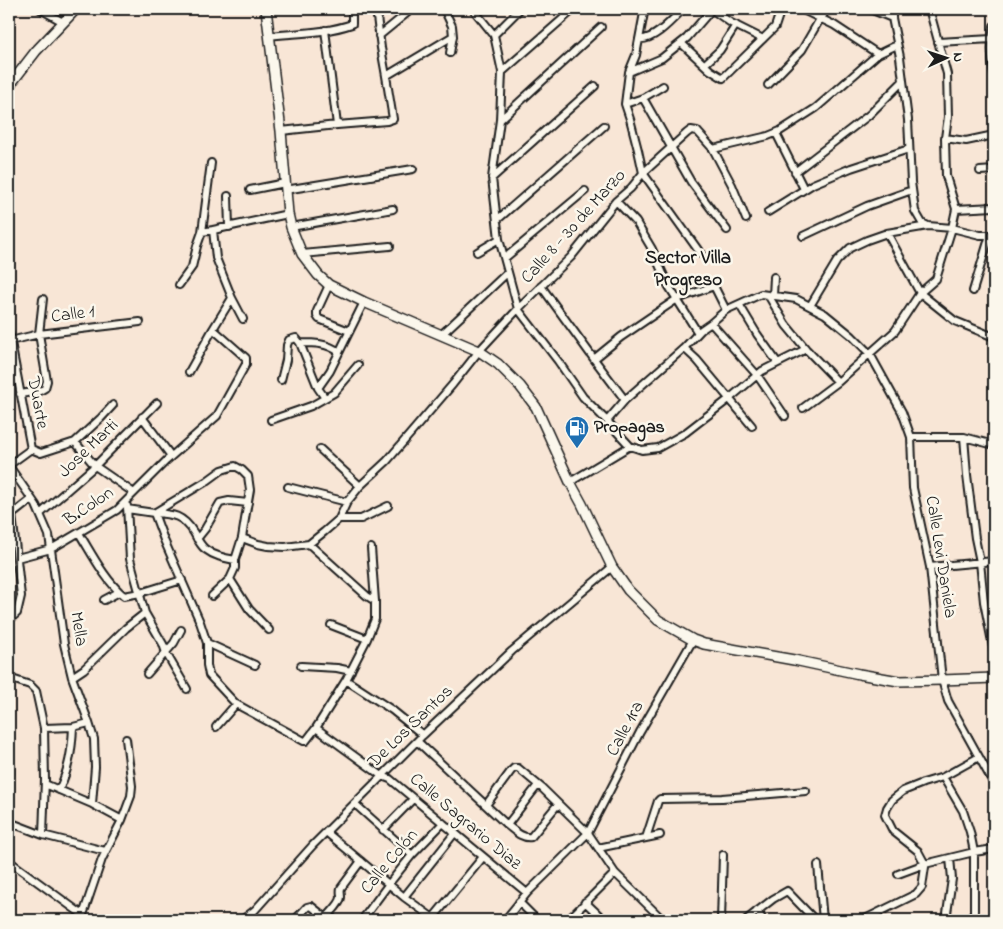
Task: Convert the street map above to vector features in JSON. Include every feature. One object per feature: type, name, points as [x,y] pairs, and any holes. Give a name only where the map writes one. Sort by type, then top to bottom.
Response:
[{"type":"main road","points":[[10,80],[76,9]]},
{"type":"main road","points":[[266,9],[281,131],[288,214],[302,254],[329,285],[479,352],[498,364],[520,386],[536,407],[612,567],[628,590],[658,620],[693,640],[704,644],[860,674],[899,680],[994,678]]},
{"type":"street","points":[[40,9],[63,22]]},
{"type":"street","points":[[269,36],[325,30],[352,24],[352,9]]},
{"type":"street","points":[[281,131],[393,119],[376,9]]},
{"type":"street","points":[[379,36],[412,9]]},
{"type":"street","points":[[444,9],[452,26],[453,36],[450,52]]},
{"type":"street","points":[[473,9],[494,35],[502,72],[500,120],[492,178],[499,239],[518,309],[583,397],[630,446],[642,450],[658,448],[685,434],[762,371],[806,349]]},
{"type":"street","points":[[494,35],[520,9]]},
{"type":"street","points":[[502,72],[574,9]]},
{"type":"street","points":[[646,9],[636,55],[629,72],[624,104],[630,118],[642,174],[701,254]]},
{"type":"street","points":[[639,39],[643,40],[658,32],[668,25],[683,9]]},
{"type":"street","points":[[629,72],[662,58],[687,38],[712,9],[736,26],[763,39]]},
{"type":"street","points":[[681,43],[710,70],[723,78],[775,27],[781,9]]},
{"type":"street","points":[[801,9],[834,25],[878,54]]},
{"type":"street","points":[[768,85],[802,50],[820,18],[828,9]]},
{"type":"street","points":[[870,9],[892,18]]},
{"type":"street","points":[[892,9],[908,120],[915,211],[922,223],[928,226]]},
{"type":"street","points":[[803,408],[838,382],[895,331],[920,293],[936,279],[956,209],[946,176],[947,74],[930,9]]},
{"type":"street","points":[[705,64],[720,50],[736,26]]},
{"type":"street","points":[[994,26],[992,39],[994,73]]},
{"type":"street","points":[[500,120],[600,27]]},
{"type":"street","points":[[325,30],[337,125]]},
{"type":"street","points":[[386,76],[453,36]]},
{"type":"street","points":[[938,42],[992,39]]},
{"type":"street","points":[[746,219],[732,185],[713,149],[776,133],[816,108],[878,54],[897,45]]},
{"type":"street","points":[[795,172],[870,115],[903,81]]},
{"type":"street","points":[[492,178],[595,86]]},
{"type":"street","points":[[624,104],[643,98],[663,86]]},
{"type":"street","points":[[643,98],[691,182],[727,230]]},
{"type":"street","points":[[497,220],[604,126]]},
{"type":"street","name":"Calle 8 - 30 de Marzo","points":[[339,519],[347,502],[360,486],[387,461],[479,352],[518,309],[571,257],[616,201],[631,188],[642,174],[691,130],[698,131],[713,149]]},
{"type":"street","points":[[776,133],[804,189]]},
{"type":"street","points":[[945,138],[966,141],[994,135]]},
{"type":"street","points":[[768,212],[813,184],[851,168],[909,149]]},
{"type":"street","points":[[179,285],[192,267],[202,232],[211,164]]},
{"type":"street","points":[[250,190],[413,169]]},
{"type":"street","points":[[980,171],[994,170]]},
{"type":"street","points":[[505,258],[585,190]]},
{"type":"street","points":[[803,236],[867,206],[912,190]]},
{"type":"street","points":[[228,196],[229,227]]},
{"type":"street","points":[[616,201],[636,222],[652,249],[668,285],[698,333]]},
{"type":"street","points":[[956,209],[994,207]]},
{"type":"street","points":[[291,227],[393,209]]},
{"type":"street","points":[[202,232],[288,214]]},
{"type":"street","points":[[810,306],[837,262],[850,248],[887,233],[928,226],[992,235],[973,291]]},
{"type":"street","points":[[213,230],[216,258],[232,298],[243,319]]},
{"type":"street","points":[[887,233],[920,293],[956,321],[994,337]]},
{"type":"street","points":[[478,252],[499,239]]},
{"type":"street","points":[[302,254],[390,246]]},
{"type":"street","points":[[441,335],[507,273]]},
{"type":"street","points":[[774,277],[771,296],[786,325],[838,382]]},
{"type":"street","points":[[329,285],[317,311],[317,316],[319,319],[349,331]]},
{"type":"street","points":[[541,286],[625,400]]},
{"type":"street","points":[[594,360],[621,337],[677,299],[714,286],[726,310]]},
{"type":"street","points":[[608,421],[625,400],[726,310],[760,294],[771,296]]},
{"type":"street","name":"Calle Levi Daniela","points":[[771,296],[796,299],[825,314],[852,336],[870,354],[902,412],[911,437],[913,488],[930,567],[942,680],[948,701],[994,784]]},
{"type":"street","points":[[20,394],[40,391],[45,388],[47,381],[39,334],[43,298]]},
{"type":"street","points":[[189,372],[232,298]]},
{"type":"street","points":[[318,388],[330,372],[364,302]]},
{"type":"street","points":[[739,304],[757,334],[778,362]]},
{"type":"street","name":"Calle 1","points":[[10,340],[39,334],[140,322]]},
{"type":"street","points":[[711,323],[757,375],[786,416]]},
{"type":"street","name":"B.Colon","points":[[17,558],[51,549],[117,510],[169,458],[217,416],[246,364],[246,358],[213,329]]},
{"type":"street","name":"Duarte","points":[[9,332],[31,449]]},
{"type":"street","points":[[281,380],[286,360],[287,345],[289,340],[296,338],[300,343],[318,388],[325,398]]},
{"type":"street","points":[[300,343],[318,343],[332,347],[339,352]]},
{"type":"street","points":[[684,348],[697,360],[752,426]]},
{"type":"street","points":[[271,420],[311,406],[334,393],[358,365]]},
{"type":"street","name":"Jose Marti","points":[[40,514],[94,466],[157,403]]},
{"type":"street","points":[[9,465],[31,449],[41,453],[74,442],[101,418],[112,405]]},
{"type":"street","points":[[142,417],[169,458]]},
{"type":"street","points":[[911,437],[964,437],[994,445]]},
{"type":"street","points":[[964,437],[975,538],[980,562],[984,602],[994,652]]},
{"type":"street","points":[[74,442],[94,466],[134,492]]},
{"type":"street","points":[[570,482],[630,446]]},
{"type":"street","points":[[320,449],[360,486]]},
{"type":"street","name":"Mella","points":[[9,465],[36,505],[48,535],[64,644],[72,677],[94,739],[95,767],[92,804]]},
{"type":"street","points":[[154,514],[222,470],[235,466],[248,476],[250,490],[242,538],[235,560],[235,568],[230,579],[212,596]]},
{"type":"street","points":[[288,487],[347,502]]},
{"type":"street","points":[[9,620],[16,613],[21,596],[10,516],[32,499]]},
{"type":"street","points":[[127,500],[130,559],[146,612],[166,653],[187,689]]},
{"type":"street","points":[[197,539],[220,503],[229,501],[248,502]]},
{"type":"street","points":[[242,538],[268,546],[285,547],[309,544],[339,519],[361,519],[388,506]]},
{"type":"street","points":[[127,509],[177,516],[188,525],[204,548],[218,556],[235,560]]},
{"type":"street","points":[[154,514],[200,622],[207,643],[207,671],[209,675],[236,704],[304,741],[316,728],[346,680],[375,619],[371,548]]},
{"type":"street","points":[[79,533],[104,573],[124,596],[182,580]]},
{"type":"street","points":[[309,544],[375,601]]},
{"type":"street","points":[[930,567],[994,561]]},
{"type":"street","name":"De Los Santos","points":[[245,920],[313,845],[424,734],[512,651],[612,567]]},
{"type":"street","points":[[230,579],[249,608],[269,630]]},
{"type":"street","points":[[104,600],[119,592]]},
{"type":"street","points":[[72,677],[84,669],[126,628],[146,612]]},
{"type":"street","points":[[331,625],[367,639]]},
{"type":"street","points":[[148,674],[174,643],[181,630]]},
{"type":"street","name":"Calle 1ra","points":[[504,920],[527,893],[588,833],[640,732],[693,640]]},
{"type":"street","points":[[207,643],[255,666]]},
{"type":"street","points":[[301,666],[337,668],[351,671]]},
{"type":"street","points":[[9,678],[30,686],[36,691],[44,728],[45,784],[43,835]]},
{"type":"street","points":[[346,680],[392,710],[424,734]]},
{"type":"street","points":[[216,727],[236,704]]},
{"type":"street","points":[[44,728],[74,727],[89,723]]},
{"type":"street","points":[[59,790],[70,759],[74,727]]},
{"type":"street","name":"Calle Sagrario Diaz","points":[[316,728],[382,776],[390,779],[527,893]]},
{"type":"street","points":[[9,861],[83,917],[105,851],[122,820],[132,796],[126,739]]},
{"type":"street","points":[[417,741],[507,825],[527,838],[531,837],[558,804]]},
{"type":"street","points":[[863,920],[916,894],[922,887],[925,864],[918,851],[893,831],[885,815],[892,800],[903,792],[924,783],[943,778],[979,756]]},
{"type":"street","points":[[9,759],[9,776]]},
{"type":"street","points":[[486,805],[514,768],[518,768],[588,833],[615,873],[663,920]]},
{"type":"street","points":[[943,778],[965,817],[974,852],[974,913],[966,920]]},
{"type":"street","points":[[45,784],[92,804],[122,820]]},
{"type":"street","points":[[507,825],[538,785]]},
{"type":"street","points":[[646,838],[660,799],[722,798],[806,791]]},
{"type":"street","points":[[383,830],[413,799]]},
{"type":"street","points":[[355,804],[412,855]]},
{"type":"street","points":[[9,822],[43,835],[105,851]]},
{"type":"street","name":"Calle Colón","points":[[362,920],[412,855],[443,823]]},
{"type":"street","points":[[326,832],[388,885],[435,919],[483,857]]},
{"type":"street","points":[[404,897],[454,834]]},
{"type":"street","points":[[598,848],[660,835]]},
{"type":"street","points":[[898,874],[925,864],[994,849]]},
{"type":"street","points":[[721,920],[723,856]]},
{"type":"street","points":[[946,920],[952,879],[950,858]]},
{"type":"street","points":[[295,920],[307,907],[311,906],[325,917],[328,916],[340,900],[340,888],[361,861]]},
{"type":"street","points":[[818,865],[823,920]]},
{"type":"street","points":[[568,920],[615,873]]},
{"type":"street","points":[[746,920],[787,891],[815,920]]},
{"type":"street","points":[[519,902],[537,920]]},
{"type":"street","points":[[586,902],[604,920]]},
{"type":"street","points":[[757,912],[764,920]]},
{"type":"place","name":"Propagas","points":[[577,449]]},
{"type":"district","name":"Sector Villa Progreso","points":[[688,269]]}]
